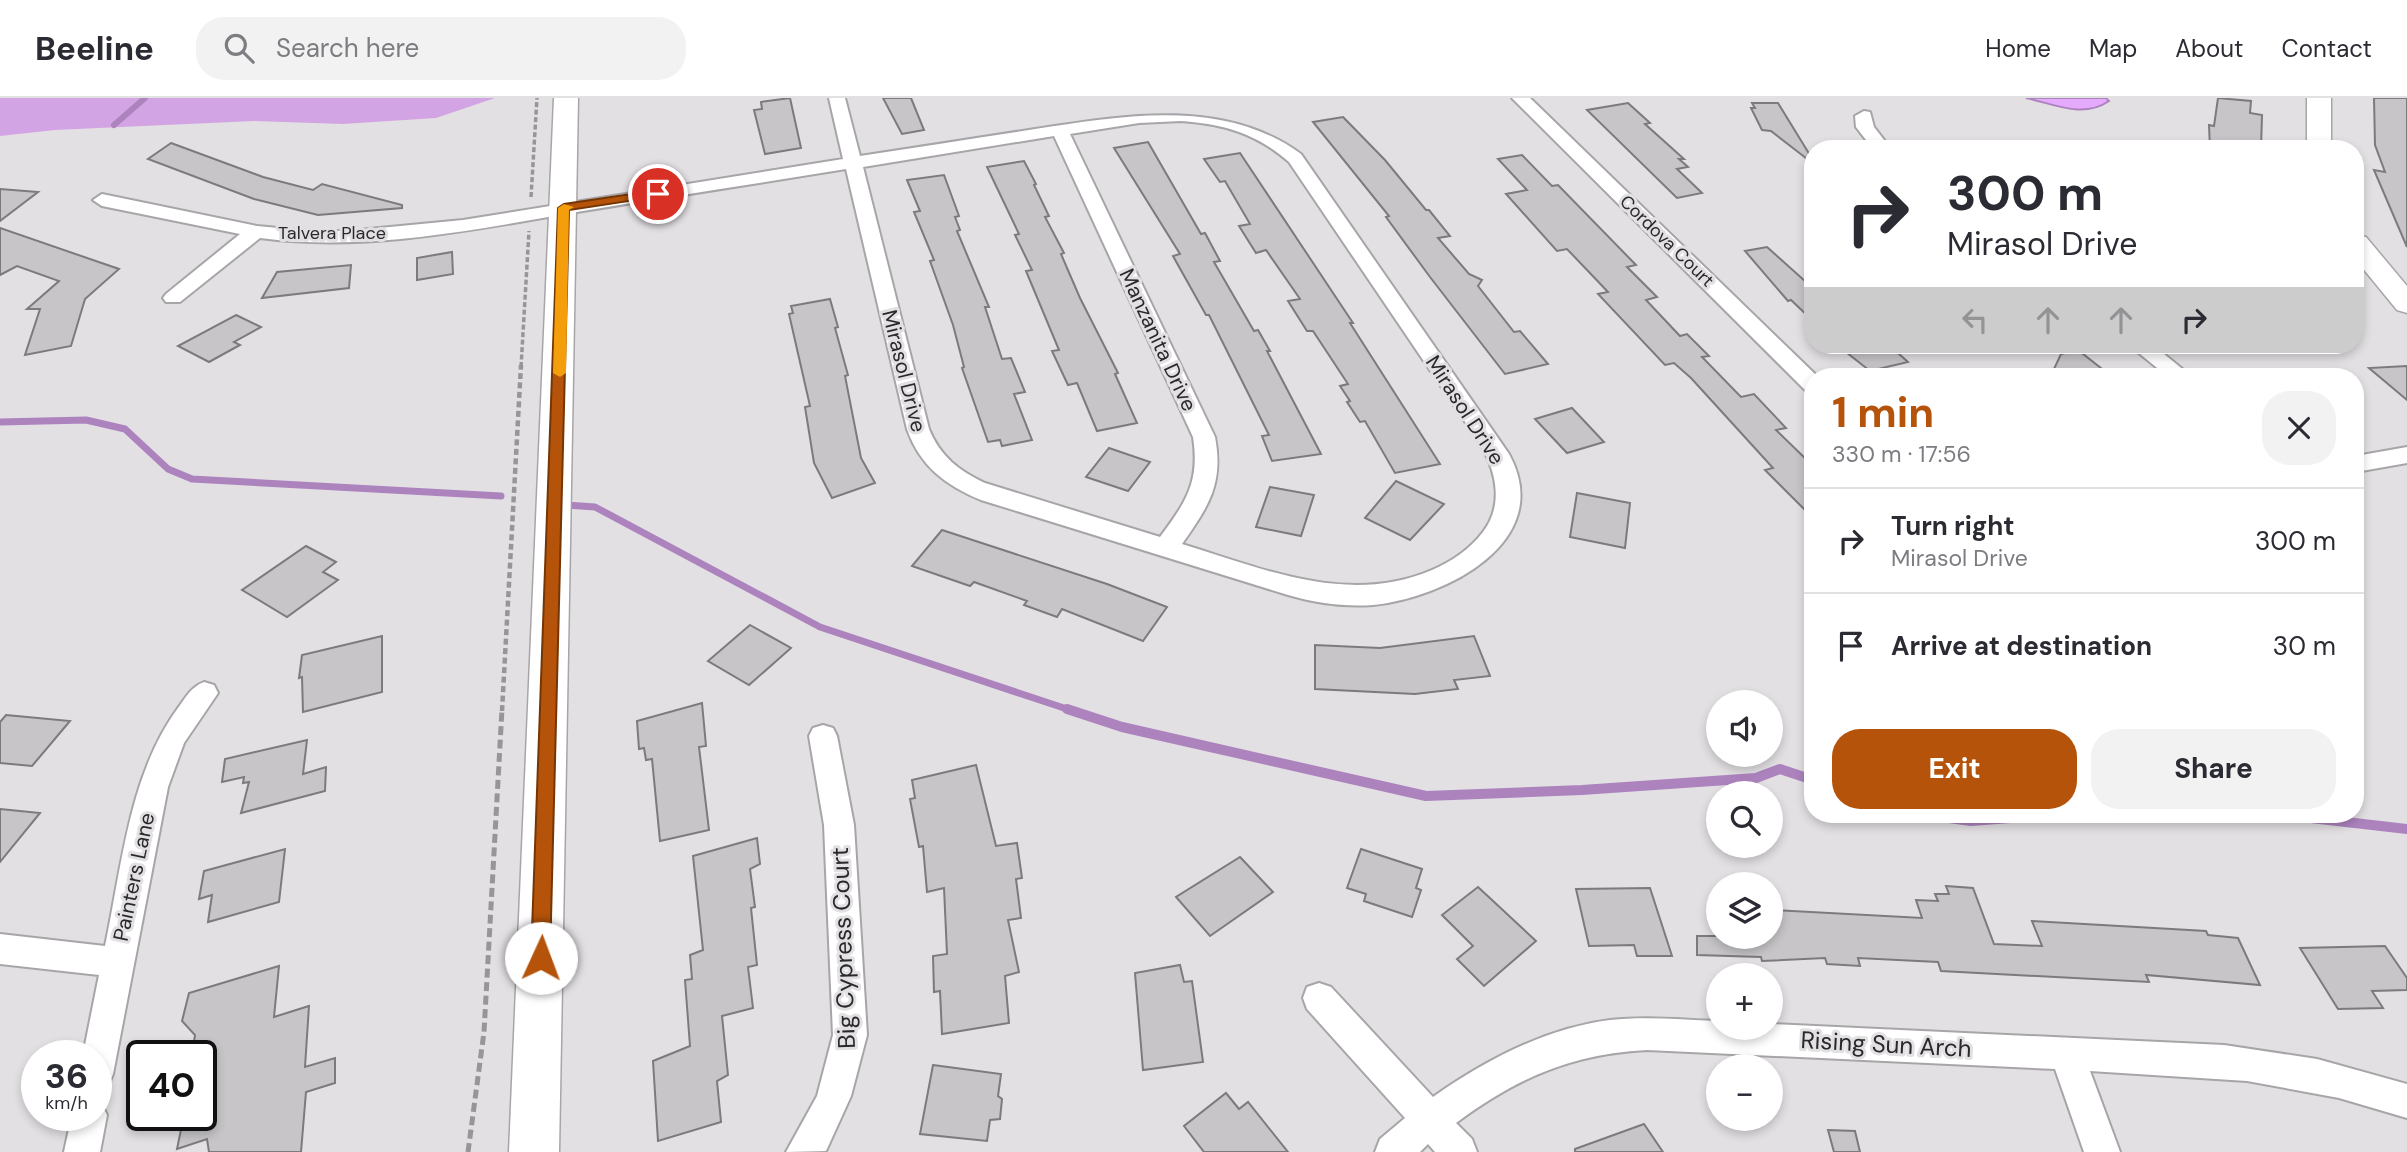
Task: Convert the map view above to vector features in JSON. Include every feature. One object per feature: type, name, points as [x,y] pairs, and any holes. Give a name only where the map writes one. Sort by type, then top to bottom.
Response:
[{"type":"street","points":[[534,1152],[547,206],[566,98]]},
{"type":"street","points":[[837,98],[853,163]]},
{"type":"street","name":"Cordova Court","points":[[1520,98],[1804,376]]},
{"type":"street","points":[[2319,98],[2319,140]]},
{"type":"street","name":"Mirasol Drive","points":[[547,206],[853,163],[1139,118],[1195,116],[1243,126],[1260,132],[1286,148],[1492,445],[1508,483],[1506,517],[1483,549],[1463,565],[1439,578],[1382,594],[1351,596],[1297,588],[978,490],[947,473],[932,459],[923,445],[853,163]]},
{"type":"street","points":[[1864,116],[1865,127],[1875,140]]},
{"type":"street","name":"Manzanita Drive","points":[[1060,131],[1204,437],[1208,472],[1204,490],[1166,548]]},
{"type":"street","name":"Talvera Place","points":[[102,200],[162,209],[255,232],[309,237],[386,234],[547,206]]},
{"type":"street","points":[[173,298],[255,232]]},
{"type":"street","points":[[2364,253],[2407,304]]},
{"type":"street","points":[[2152,354],[2170,368]]},
{"type":"street","points":[[2364,463],[2407,455]]},
{"type":"street","name":"Painters Lane","points":[[102,1040],[153,787],[172,738],[204,693]]},
{"type":"street","name":"Big Cypress Court","points":[[804,1152],[830,1109],[845,1068],[850,1035],[839,825],[823,736]]},
{"type":"street","points":[[0,950],[117,962]]},
{"type":"street","points":[[1319,998],[1459,1152]]},
{"type":"street","name":"Rising Sun Arch","points":[[1393,1152],[1429,1119],[1499,1074],[1563,1048],[1599,1038],[1647,1034],[2224,1061],[2290,1069],[2374,1089],[2407,1101]]},
{"type":"street","points":[[2066,1052],[2102,1152]]},
{"type":"street","points":[[82,1152],[86,1131]]},
{"type":"path","points":[[537,98],[547,206]]},
{"type":"path","points":[[468,1152],[484,1032],[529,225]]},
{"type":"shaded area","points":[[0,98],[495,98],[436,118],[343,124],[254,121],[55,130],[0,136]]},
{"type":"shaded area","points":[[2026,98],[2106,98],[2109,101],[2079,110]]},
{"type":"building","points":[[790,98],[801,148],[765,154],[754,110],[762,109],[761,102]]},
{"type":"building","points":[[883,98],[911,98],[924,130],[902,134]]},
{"type":"building","points":[[2218,98],[2251,101],[2250,113],[2262,115],[2261,140],[2210,140],[2209,125],[2214,126]]},
{"type":"building","points":[[2374,98],[2407,98],[2407,247],[2374,170],[2385,172],[2375,145]]},
{"type":"building","points":[[1628,103],[1650,123],[1645,124],[1684,159],[1679,159],[1688,167],[1677,169],[1702,193],[1677,198],[1587,110]]},
{"type":"building","points":[[1752,103],[1778,103],[1804,145],[1804,157],[1771,131],[1762,130],[1751,108],[1755,108]]},
{"type":"building","points":[[1343,117],[1385,160],[1426,210],[1429,210],[1450,236],[1438,238],[1469,274],[1482,280],[1478,286],[1514,332],[1520,331],[1548,364],[1505,374],[1386,217],[1389,216],[1313,122]]},
{"type":"building","points":[[1148,142],[1201,234],[1205,233],[1220,261],[1214,262],[1254,331],[1258,330],[1270,351],[1267,351],[1321,454],[1272,461],[1262,436],[1269,435],[1209,315],[1206,315],[1173,256],[1180,254],[1114,148]]},
{"type":"building","points":[[171,143],[263,177],[313,190],[322,184],[402,205],[402,208],[318,215],[254,199],[148,159]]},
{"type":"building","points":[[1240,153],[1353,323],[1350,323],[1440,464],[1395,473],[1365,421],[1360,422],[1347,402],[1350,401],[1340,386],[1348,384],[1313,331],[1307,331],[1288,301],[1300,299],[1266,250],[1256,253],[1239,226],[1250,224],[1225,181],[1220,182],[1204,159]]},
{"type":"building","points":[[1522,155],[1552,186],[1558,185],[1636,265],[1627,267],[1657,297],[1646,300],[1680,336],[1687,334],[1709,356],[1702,357],[1741,397],[1754,394],[1786,428],[1776,430],[1804,457],[1804,509],[1765,470],[1773,468],[1691,378],[1674,363],[1665,365],[1598,294],[1608,292],[1567,249],[1557,251],[1506,194],[1527,190],[1498,159]]},
{"type":"building","points":[[1024,161],[1049,216],[1045,217],[1064,253],[1061,254],[1080,298],[1118,373],[1115,374],[1137,423],[1097,431],[1077,383],[1068,385],[1052,351],[1059,350],[1026,271],[1032,270],[1015,235],[1019,234],[987,167]]},
{"type":"building","points":[[944,175],[959,216],[955,217],[960,230],[957,231],[989,307],[985,307],[1002,359],[1011,358],[1025,392],[1014,394],[1032,440],[1002,446],[1000,440],[988,442],[962,368],[964,367],[953,325],[930,261],[934,260],[914,212],[920,211],[907,180]]},
{"type":"building","points":[[0,189],[38,192],[0,221]]},
{"type":"building","points":[[0,228],[119,269],[85,299],[71,346],[25,355],[40,309],[27,309],[59,281],[17,266],[0,275]]},
{"type":"building","points":[[1767,247],[1804,280],[1804,312],[1791,300],[1788,301],[1745,251]]},
{"type":"building","points":[[452,252],[453,274],[417,280],[417,258]]},
{"type":"building","points":[[351,265],[349,288],[262,298],[277,272]]},
{"type":"building","points":[[830,299],[848,375],[845,376],[861,458],[875,483],[832,498],[814,463],[805,407],[810,406],[789,314],[793,313],[791,306]]},
{"type":"building","points":[[236,315],[261,327],[234,342],[240,345],[209,362],[178,346]]},
{"type":"building","points":[[1848,354],[1899,354],[1908,362],[1883,368],[1866,368]]},
{"type":"building","points":[[2061,354],[2083,354],[2101,368],[2054,368]]},
{"type":"building","points":[[2407,366],[2407,400],[2369,368]]},
{"type":"building","points":[[1572,408],[1604,442],[1567,453],[1535,419]]},
{"type":"building","points":[[1109,448],[1150,462],[1128,491],[1086,477]]},
{"type":"building","points":[[1396,481],[1444,504],[1410,540],[1365,518]]},
{"type":"building","points":[[1270,487],[1314,495],[1301,536],[1256,527]]},
{"type":"building","points":[[1577,493],[1630,503],[1625,548],[1570,537]]},
{"type":"building","points":[[942,530],[1107,584],[1167,607],[1143,641],[1062,609],[1057,617],[1024,605],[1027,601],[974,582],[970,586],[912,566]]},
{"type":"building","points":[[306,546],[336,562],[323,572],[338,580],[287,617],[242,590]]},
{"type":"building","points":[[750,625],[791,648],[749,685],[708,661]]},
{"type":"building","points":[[382,636],[382,692],[303,712],[302,677],[299,678],[302,655]]},
{"type":"building","points":[[1474,636],[1490,676],[1454,680],[1458,689],[1415,694],[1315,689],[1315,645],[1380,648]]},
{"type":"building","points":[[702,703],[706,746],[699,747],[709,830],[660,841],[652,759],[646,760],[644,748],[639,749],[637,721]]},
{"type":"building","points":[[6,715],[70,721],[32,766],[0,763],[0,722]]},
{"type":"building","points":[[307,740],[303,774],[326,767],[325,791],[241,813],[249,782],[243,783],[244,777],[222,782],[225,759]]},
{"type":"building","points":[[976,765],[996,846],[1017,843],[1022,878],[1016,879],[1021,918],[1008,920],[1019,972],[1005,976],[1009,1023],[942,1034],[940,991],[934,992],[933,956],[947,954],[944,888],[927,892],[923,846],[919,847],[910,799],[915,798],[912,780]]},
{"type":"building","points":[[0,809],[40,813],[0,862]]},
{"type":"building","points":[[757,838],[760,864],[750,869],[755,907],[751,908],[757,965],[748,967],[753,1008],[722,1016],[728,1075],[717,1081],[721,1122],[658,1141],[653,1061],[690,1046],[685,980],[692,979],[690,955],[703,950],[693,856]]},
{"type":"building","points":[[285,849],[279,902],[208,922],[212,895],[199,899],[204,871]]},
{"type":"building","points":[[1361,849],[1422,869],[1416,888],[1421,890],[1412,917],[1364,901],[1366,894],[1347,888]]},
{"type":"building","points":[[1240,857],[1273,892],[1210,936],[1176,897]]},
{"type":"building","points":[[1946,886],[1973,888],[1994,944],[2042,946],[2032,921],[2206,931],[2208,935],[2238,938],[2260,985],[2146,975],[2149,982],[1941,971],[1938,962],[1858,958],[1860,966],[1827,964],[1825,958],[1762,961],[1761,957],[1697,955],[1697,936],[1706,936],[1706,949],[1783,949],[1783,911],[1922,918],[1916,900],[1938,901],[1935,894],[1949,894]]},
{"type":"building","points":[[1478,887],[1536,941],[1484,986],[1457,959],[1473,946],[1442,915]]},
{"type":"building","points":[[1650,888],[1672,956],[1637,956],[1634,945],[1589,946],[1576,889]]},
{"type":"building","points":[[2385,946],[2407,978],[2407,990],[2372,991],[2383,1008],[2338,1009],[2300,948]]},
{"type":"building","points":[[1180,965],[1184,982],[1192,981],[1203,1062],[1143,1070],[1135,973]]},
{"type":"building","points":[[279,966],[274,1017],[309,1006],[305,1067],[335,1058],[335,1083],[306,1092],[301,1152],[209,1152],[207,1139],[177,1149],[181,1131],[217,1131],[217,1040],[194,1040],[195,1035],[182,1021],[189,993]]},
{"type":"building","points":[[933,1065],[1001,1074],[998,1096],[1002,1099],[1000,1119],[990,1120],[987,1141],[920,1134]]},
{"type":"building","points":[[1226,1093],[1239,1109],[1248,1102],[1288,1152],[1204,1152],[1184,1126]]},
{"type":"building","points":[[1644,1124],[1663,1152],[1575,1152],[1575,1149]]},
{"type":"building","points":[[1828,1130],[1855,1131],[1860,1152],[1834,1152]]},
{"type":"waterway","points":[[114,125],[145,98]]},
{"type":"waterway","points":[[0,422],[86,420],[125,429],[168,469],[192,479],[501,496]]},
{"type":"waterway","points":[[566,505],[595,507],[820,627],[1073,711]]},
{"type":"waterway","points":[[1067,709],[1122,727],[1426,796],[1582,790],[1756,778],[1780,769],[1804,777]]},
{"type":"waterway","points":[[2355,823],[2407,829]]},
{"type":"slow traffic","points":[[560,373],[564,208],[568,207]]},
{"type":"route","points":[[541,958],[564,208],[658,194]]}]
